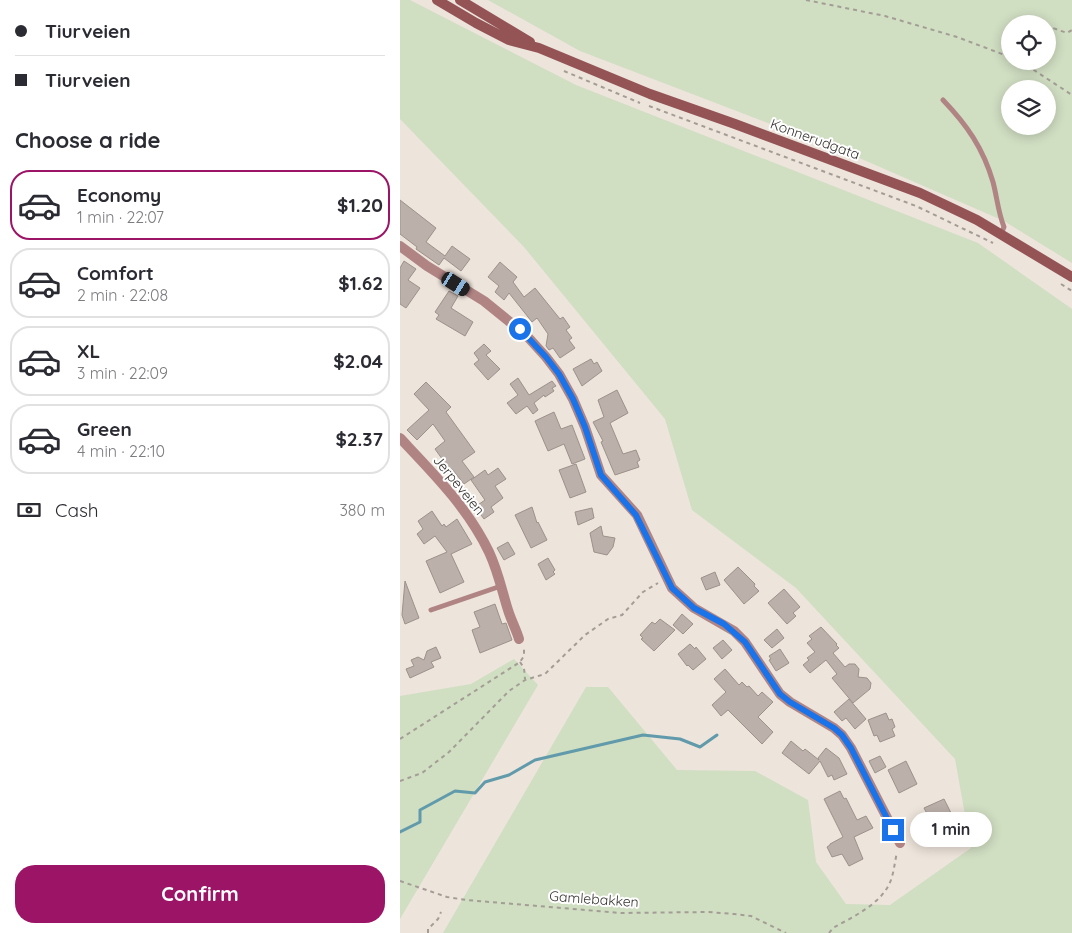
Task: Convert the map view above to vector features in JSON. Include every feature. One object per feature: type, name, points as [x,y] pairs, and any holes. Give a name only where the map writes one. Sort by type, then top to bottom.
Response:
[{"type":"main road","name":"Konnerudgata","points":[[437,0],[509,40],[539,48],[650,94],[920,193],[1001,234],[1072,277]]},
{"type":"main road","name":"Konnerudgata","points":[[460,0],[539,48]]},
{"type":"street","points":[[400,246],[427,266],[484,302],[520,329],[546,357],[559,374],[573,399],[585,427],[601,475],[636,515],[666,578],[676,593],[694,608],[724,624],[745,642],[780,694],[842,735],[851,748],[900,843]]},
{"type":"street","name":"Jerpeveien","points":[[400,438],[466,512],[489,551],[519,639]]},
{"type":"lane","points":[[944,100],[973,135],[983,153],[993,182],[999,214],[1004,226],[1001,234]]},
{"type":"lane","points":[[432,610],[502,586]]},
{"type":"path","points":[[806,0],[894,18],[957,36],[1001,54]]},
{"type":"path","points":[[1056,30],[1067,33],[1072,30]]},
{"type":"path","points":[[562,70],[699,126],[907,202],[997,245]]},
{"type":"path","points":[[1036,70],[1072,95]]},
{"type":"path","points":[[1056,281],[1072,291]]},
{"type":"path","points":[[400,782],[422,773],[449,752],[509,691],[525,680],[545,674],[585,635],[608,619],[622,615],[643,592],[666,578]]},
{"type":"path","points":[[400,739],[520,662],[524,656],[524,650],[519,639]]},
{"type":"path","points":[[520,662],[524,668],[525,680]]},
{"type":"path","points":[[828,933],[833,928],[871,906],[884,893],[890,880],[900,843]]},
{"type":"path","name":"Gamlebakken","points":[[400,881],[447,897],[466,900],[622,913],[708,912],[751,916],[786,933]]},
{"type":"path","points":[[428,933],[428,929],[438,919],[441,912]]},
{"type":"green space","points":[[400,0],[410,0],[576,85],[978,243],[1072,309],[1072,933],[443,933],[586,687],[608,687],[677,770],[755,771],[808,800],[816,862],[846,904],[890,905],[971,848],[955,759],[796,588],[692,510],[665,419],[524,247],[400,119]]},
{"type":"green space","points":[[488,0],[1072,0],[1072,263],[1004,221],[857,157],[580,51]]},
{"type":"green space","points":[[514,659],[538,685],[400,919],[400,696],[471,684]]},
{"type":"building","points":[[400,200],[436,228],[426,242],[445,256],[452,246],[470,259],[461,271],[444,258],[439,265],[416,249],[417,247],[400,234]]},
{"type":"building","points":[[404,261],[416,269],[408,280],[420,288],[406,308],[400,304],[400,268]]},
{"type":"building","points":[[500,262],[517,277],[513,282],[524,297],[535,288],[560,319],[563,317],[570,327],[566,330],[572,338],[569,340],[575,348],[560,358],[553,348],[549,350],[546,346],[548,334],[537,318],[532,322],[509,293],[504,300],[495,292],[499,286],[488,277]]},
{"type":"building","points":[[449,291],[458,296],[451,308],[473,322],[465,336],[436,319],[439,315],[435,312]]},
{"type":"building","points":[[484,344],[491,351],[486,355],[500,369],[488,380],[474,364],[479,360],[474,353]]},
{"type":"building","points":[[591,359],[594,364],[597,362],[602,371],[582,386],[573,369]]},
{"type":"building","points":[[518,378],[529,395],[552,381],[556,386],[552,388],[554,391],[545,397],[544,395],[534,403],[538,410],[533,414],[527,406],[516,414],[507,403],[518,395],[510,384]]},
{"type":"building","points":[[426,382],[451,407],[446,412],[475,452],[462,461],[474,477],[464,484],[452,469],[450,470],[435,449],[445,441],[433,424],[417,440],[407,430],[429,410],[414,394]]},
{"type":"building","points":[[617,390],[628,413],[610,423],[623,454],[636,450],[640,460],[637,462],[639,467],[615,475],[601,442],[603,441],[593,422],[604,417],[598,400]]},
{"type":"building","points":[[554,412],[561,429],[572,425],[585,459],[572,464],[564,444],[548,451],[535,421]]},
{"type":"building","points":[[576,464],[586,492],[570,498],[559,470]]},
{"type":"building","points":[[498,468],[506,479],[495,486],[503,498],[491,507],[494,512],[484,519],[475,507],[485,500],[471,480],[485,470],[488,475]]},
{"type":"building","points":[[532,507],[537,523],[547,540],[531,548],[515,515]]},
{"type":"building","points":[[592,508],[594,518],[578,525],[575,512]]},
{"type":"building","points":[[432,511],[442,526],[444,524],[446,527],[457,519],[472,544],[451,554],[464,582],[440,593],[426,561],[447,552],[435,536],[424,544],[417,534],[423,529],[418,521]]},
{"type":"building","points":[[601,526],[603,536],[615,538],[613,547],[607,555],[594,552],[590,533]]},
{"type":"building","points":[[508,542],[515,554],[504,560],[497,548]]},
{"type":"building","points":[[548,558],[555,570],[553,572],[555,574],[546,580],[538,564]]},
{"type":"building","points":[[738,567],[755,584],[754,586],[759,591],[744,604],[724,580]]},
{"type":"building","points":[[715,572],[720,585],[706,590],[701,578]]},
{"type":"building","points":[[405,581],[419,618],[405,624],[402,615]]},
{"type":"building","points":[[784,589],[800,607],[793,613],[796,616],[787,624],[768,603]]},
{"type":"building","points":[[495,604],[502,624],[506,623],[512,640],[480,653],[472,630],[480,627],[474,612]]},
{"type":"building","points":[[682,614],[693,624],[683,634],[673,625]]},
{"type":"building","points":[[660,619],[675,630],[654,651],[641,639],[643,638],[640,635],[652,622],[655,624]]},
{"type":"building","points":[[821,627],[837,644],[839,648],[833,653],[845,667],[849,664],[855,664],[859,669],[858,677],[867,678],[871,683],[870,689],[853,703],[832,678],[837,674],[826,660],[810,673],[803,665],[809,660],[807,658],[815,652],[807,643],[812,639],[809,636]]},
{"type":"building","points":[[777,629],[784,638],[772,648],[764,640]]},
{"type":"building","points":[[723,640],[732,650],[722,659],[713,648]]},
{"type":"building","points":[[690,644],[695,649],[696,647],[706,659],[693,670],[687,666],[678,654]]},
{"type":"building","points":[[436,647],[441,658],[431,662],[434,667],[410,678],[406,669],[414,666],[411,660],[418,657],[424,660],[427,651]]},
{"type":"building","points":[[780,649],[789,663],[776,671],[769,660],[771,659],[769,656]]},
{"type":"building","points":[[725,669],[739,685],[742,682],[747,687],[749,686],[758,696],[762,692],[773,702],[758,717],[773,732],[762,744],[728,710],[721,716],[712,705],[726,692],[714,679]]},
{"type":"building","points":[[849,699],[866,719],[855,729],[846,718],[842,721],[834,712]]},
{"type":"building","points":[[886,713],[889,720],[892,719],[895,727],[892,729],[895,736],[880,742],[877,735],[874,736],[868,720]]},
{"type":"building","points":[[791,741],[803,751],[805,749],[819,760],[818,758],[826,748],[839,758],[847,774],[834,780],[832,775],[828,777],[820,761],[809,774],[782,753]]},
{"type":"building","points":[[880,756],[886,767],[875,773],[869,761]]},
{"type":"building","points":[[906,761],[917,784],[899,793],[888,770]]},
{"type":"building","points":[[840,791],[844,799],[846,798],[857,820],[866,816],[873,828],[854,837],[863,859],[849,866],[842,854],[832,857],[827,847],[843,837],[824,799]]},
{"type":"building","points":[[944,799],[951,813],[944,816],[947,823],[935,829],[924,808]]},
{"type":"building","points":[[930,823],[936,835],[924,841],[918,829]]},
{"type":"waterway","points":[[400,832],[420,822],[420,810],[455,791],[475,793],[485,782],[509,775],[535,760],[643,735],[680,739],[700,747],[717,735]]},
{"type":"route","points":[[520,329],[559,374],[573,399],[585,427],[594,459],[604,481],[628,504],[636,515],[672,588],[694,608],[734,631],[752,651],[758,663],[780,694],[842,735],[851,748],[893,830]]}]
